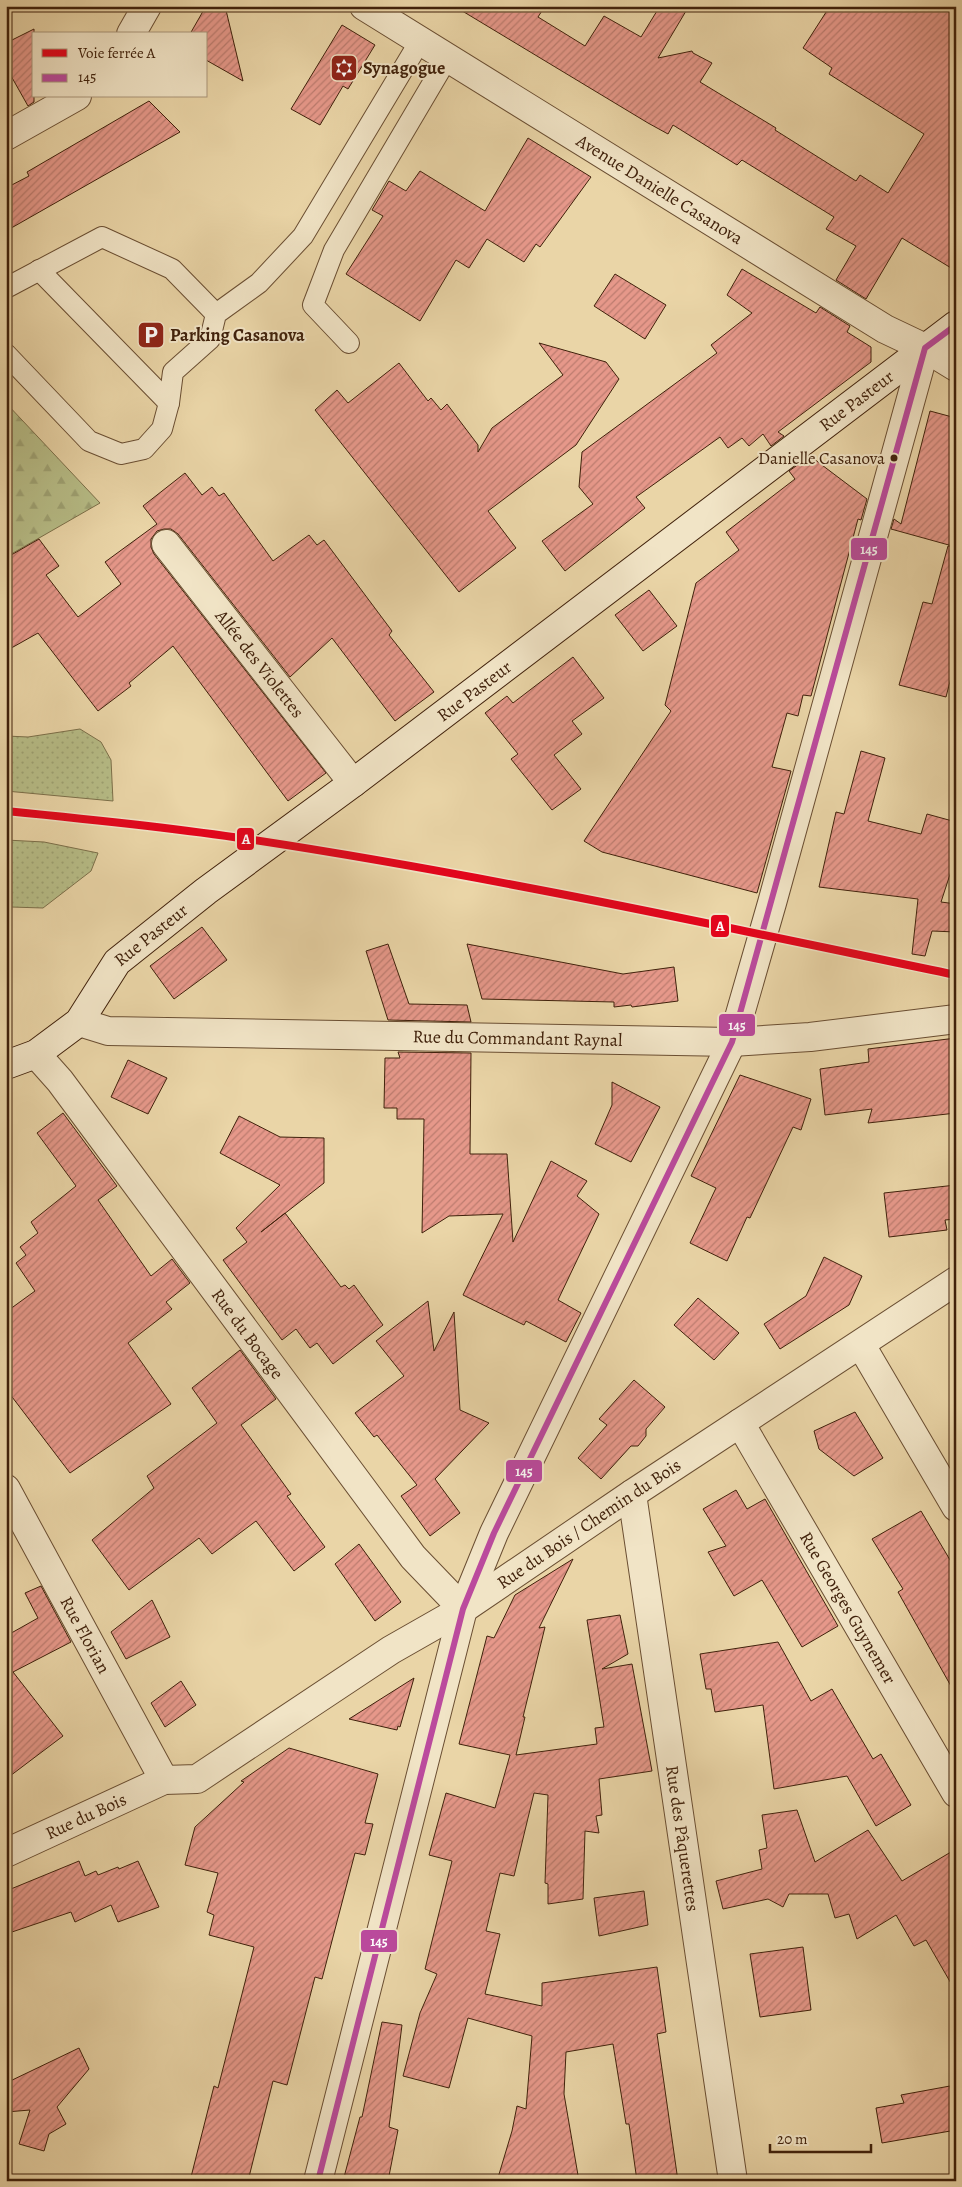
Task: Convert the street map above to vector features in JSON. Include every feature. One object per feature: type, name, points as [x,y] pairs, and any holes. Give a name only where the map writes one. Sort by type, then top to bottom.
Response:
[{"type":"street","points":[[132,32],[148,6]]},
{"type":"street","name":"Avenue Danielle Casanova","points":[[364,6],[885,329],[925,348],[956,367]]},
{"type":"street","points":[[6,136],[73,98]]},
{"type":"street","name":"Rue Pasteur","points":[[6,1065],[36,1054],[79,1022],[117,962],[206,891],[353,783],[956,325]]},
{"type":"street","points":[[318,2181],[463,1609],[494,1533],[732,1042],[925,348]]},
{"type":"street","name":"Allée des Violettes","points":[[166,544],[353,783]]},
{"type":"street","name":"Rue du Commandant Raynal","points":[[79,1022],[108,1030],[732,1042],[810,1037],[956,1019]]},
{"type":"street","name":"Rue du Bocage","points":[[36,1054],[60,1081],[413,1557],[463,1609]]},
{"type":"street","name":"Rue du Bois / Chemin du Bois","points":[[164,1780],[197,1779],[391,1650],[463,1609],[632,1494],[956,1281]]},
{"type":"street","points":[[860,1345],[956,1507]]},
{"type":"street","name":"Rue Georges Guynemer","points":[[740,1423],[956,1792]]},
{"type":"street","name":"Rue Florian","points":[[6,1489],[164,1780]]},
{"type":"street","name":"Rue des Pâquerettes","points":[[632,1494],[733,2181]]},
{"type":"street","name":"Rue du Bois","points":[[6,1854],[164,1780]]},
{"type":"lane","points":[[6,354],[89,441],[121,454],[144,449],[162,429],[174,372],[210,339],[216,314],[259,283],[303,236],[420,41]]},
{"type":"lane","points":[[349,343],[313,305],[334,250],[448,58]]},
{"type":"lane","points":[[6,288],[102,237],[172,269],[216,314]]},
{"type":"lane","points":[[39,270],[169,403]]},
{"type":"green space","points":[[6,403],[100,503],[6,557]]},
{"type":"green space","points":[[80,729],[101,742],[111,760],[113,801],[6,791],[6,736],[28,737]]},
{"type":"green space","points":[[6,840],[44,842],[98,853],[91,871],[43,908],[11,907],[11,894],[6,894]]},
{"type":"building","points":[[206,6],[225,6],[243,81],[208,61],[208,32],[191,32]]},
{"type":"building","points":[[454,6],[545,6],[538,17],[585,46],[604,16],[641,37],[660,6],[689,6],[658,58],[692,51],[712,63],[700,82],[776,128],[775,130],[856,181],[860,175],[888,193],[924,134],[829,74],[832,68],[803,48],[830,6],[956,6],[956,271],[902,238],[866,299],[836,280],[856,246],[826,229],[834,217],[742,160],[737,165],[673,125],[668,134],[648,123]]},
{"type":"building","points":[[342,25],[375,45],[348,89],[343,86],[320,125],[291,109]]},
{"type":"building","points":[[34,29],[34,32],[32,32],[32,98],[34,98],[34,102],[28,106],[6,67],[6,43]]},
{"type":"building","points":[[149,101],[180,132],[6,231],[6,188],[29,176],[27,172]]},
{"type":"building","points":[[528,138],[591,177],[540,247],[536,244],[524,262],[487,239],[469,268],[456,260],[420,321],[346,274],[383,216],[372,210],[389,181],[406,191],[420,171],[485,211]]},
{"type":"building","points":[[742,269],[816,313],[820,307],[850,326],[847,332],[871,347],[871,362],[778,432],[784,436],[771,446],[763,434],[749,446],[742,438],[728,448],[720,437],[636,497],[645,508],[565,571],[542,541],[593,504],[579,487],[582,452],[717,353],[711,345],[752,313],[727,295]]},
{"type":"building","points":[[615,274],[666,305],[645,339],[594,306]]},
{"type":"building","points":[[539,343],[606,362],[619,379],[576,445],[488,511],[516,548],[459,592],[315,410],[337,390],[348,403],[399,363],[428,401],[431,398],[441,410],[447,404],[478,445],[478,452],[492,428],[563,375]]},
{"type":"building","points":[[930,411],[956,418],[956,547],[891,529],[894,519],[901,524]]},
{"type":"building","points":[[810,456],[867,499],[861,520],[858,519],[811,696],[803,695],[798,716],[787,713],[772,767],[791,771],[757,893],[602,852],[584,841],[671,711],[665,705],[696,583],[739,550],[726,532],[795,479],[789,471]]},
{"type":"building","points":[[185,473],[202,495],[212,487],[219,496],[224,493],[273,561],[309,535],[317,545],[324,540],[392,631],[389,635],[434,692],[395,721],[332,638],[290,677],[178,534],[171,529],[157,531],[151,539],[151,547],[154,554],[326,773],[288,801],[173,646],[129,683],[131,686],[98,711],[38,633],[6,651],[6,558],[39,539],[59,566],[46,575],[78,617],[121,584],[105,562],[157,524],[143,506]]},
{"type":"building","points":[[948,546],[956,547],[956,658],[946,697],[899,685],[923,602],[932,604]]},
{"type":"building","points":[[649,590],[677,626],[643,651],[615,615]]},
{"type":"building","points":[[573,657],[604,698],[572,721],[582,734],[554,755],[581,789],[552,810],[511,759],[518,754],[485,713],[507,696],[513,703]]},
{"type":"building","points":[[861,751],[885,758],[868,821],[921,834],[927,814],[956,822],[956,856],[941,902],[956,904],[956,932],[932,931],[925,956],[912,954],[918,899],[819,887],[836,812],[844,814]]},
{"type":"building","points":[[202,927],[227,960],[174,999],[150,966]]},
{"type":"building","points":[[388,944],[409,1004],[467,1005],[471,1022],[388,1020],[366,951]]},
{"type":"building","points":[[467,944],[623,974],[674,967],[678,1001],[632,1007],[631,1005],[614,1007],[614,1002],[482,999]]},
{"type":"building","points":[[956,1038],[956,1077],[951,1077],[956,1113],[868,1123],[872,1109],[825,1115],[820,1069],[869,1062],[868,1049]]},
{"type":"building","points":[[398,1052],[471,1053],[470,1154],[507,1154],[513,1242],[551,1161],[587,1181],[577,1196],[599,1214],[558,1300],[581,1313],[566,1342],[526,1321],[524,1325],[463,1295],[503,1214],[449,1216],[422,1233],[424,1119],[397,1119],[397,1108],[384,1108],[385,1058],[400,1058]]},
{"type":"building","points":[[128,1060],[167,1078],[148,1114],[111,1097]]},
{"type":"building","points":[[740,1075],[811,1099],[801,1130],[793,1127],[750,1218],[747,1217],[727,1261],[690,1243],[716,1188],[691,1176]]},
{"type":"building","points":[[612,1082],[660,1107],[631,1162],[595,1144],[612,1105]]},
{"type":"building","points":[[63,1113],[117,1186],[98,1200],[151,1276],[172,1259],[190,1283],[166,1302],[172,1309],[128,1343],[171,1404],[70,1473],[6,1389],[6,1312],[35,1291],[16,1263],[26,1255],[20,1247],[38,1233],[31,1222],[76,1186],[37,1133]]},
{"type":"building","points":[[239,1116],[280,1137],[324,1138],[324,1183],[285,1213],[341,1287],[345,1285],[349,1289],[354,1285],[383,1325],[333,1364],[317,1343],[310,1348],[296,1329],[282,1340],[223,1260],[247,1242],[236,1228],[280,1185],[220,1153]]},
{"type":"building","points":[[956,1185],[956,1219],[945,1220],[947,1230],[889,1237],[884,1193]]},
{"type":"building","points":[[824,1257],[862,1276],[849,1305],[780,1349],[764,1324],[806,1296]]},
{"type":"building","points":[[698,1298],[739,1333],[714,1360],[674,1325]]},
{"type":"building","points":[[428,1301],[434,1351],[454,1312],[460,1410],[489,1423],[435,1479],[460,1513],[430,1536],[401,1496],[417,1485],[377,1435],[374,1437],[355,1413],[404,1376],[376,1341]]},
{"type":"building","points":[[240,1350],[276,1399],[241,1425],[291,1494],[287,1496],[325,1547],[294,1571],[256,1521],[212,1554],[199,1538],[129,1590],[92,1540],[154,1488],[147,1476],[217,1423],[192,1388]]},
{"type":"building","points":[[634,1380],[665,1407],[646,1429],[646,1436],[638,1446],[631,1446],[601,1479],[578,1458],[607,1425],[599,1419]]},
{"type":"building","points":[[855,1412],[883,1458],[854,1476],[819,1449],[814,1431]]},
{"type":"building","points":[[736,1490],[747,1509],[765,1499],[838,1626],[802,1647],[762,1580],[734,1596],[708,1552],[726,1546],[703,1509]]},
{"type":"building","points":[[921,1511],[956,1570],[956,1695],[898,1592],[903,1589],[872,1539]]},
{"type":"building","points":[[359,1544],[401,1602],[375,1621],[335,1564]]},
{"type":"building","points":[[573,1559],[539,1628],[545,1627],[523,1717],[525,1717],[516,1755],[597,1744],[595,1728],[604,1727],[587,1620],[620,1615],[628,1654],[602,1669],[632,1664],[652,1771],[599,1779],[602,1815],[596,1816],[599,1833],[585,1831],[583,1899],[548,1904],[548,1884],[545,1883],[548,1795],[534,1793],[514,1876],[500,1873],[486,1931],[500,1934],[485,1994],[542,2006],[542,1983],[657,1967],[666,2032],[657,2034],[678,2181],[637,2181],[629,2124],[626,2124],[613,2044],[566,2052],[564,2094],[579,2181],[497,2181],[512,2131],[517,2106],[526,2109],[532,2036],[468,2018],[449,2088],[403,2076],[420,2013],[437,1974],[425,1969],[452,1861],[429,1855],[446,1793],[495,1808],[510,1755],[459,1744],[487,1636],[494,1638],[515,1595]]},
{"type":"building","points":[[41,1586],[71,1642],[13,1672],[63,1736],[6,1779],[6,1636],[38,1618],[25,1593]]},
{"type":"building","points":[[152,1600],[170,1637],[126,1659],[111,1632]]},
{"type":"building","points":[[778,1642],[811,1701],[832,1689],[873,1759],[881,1754],[911,1805],[876,1826],[847,1776],[774,1789],[763,1705],[715,1712],[711,1689],[706,1689],[700,1654]]},
{"type":"building","points":[[414,1678],[400,1727],[398,1726],[397,1730],[349,1719]]},
{"type":"building","points":[[181,1681],[196,1705],[165,1727],[151,1703]]},
{"type":"building","points":[[289,1748],[378,1774],[365,1823],[373,1824],[365,1855],[355,1853],[322,1979],[315,1977],[287,2085],[273,2081],[248,2181],[190,2181],[214,2086],[218,2088],[254,1947],[209,1935],[214,1915],[207,1912],[218,1873],[185,1865],[195,1827],[244,1782],[241,1781]]},
{"type":"building","points":[[797,1810],[815,1862],[868,1830],[902,1881],[956,1849],[956,1992],[926,1940],[914,1946],[896,1915],[857,1939],[849,1914],[835,1918],[828,1894],[789,1894],[783,1907],[768,1899],[723,1909],[716,1881],[762,1869],[759,1850],[767,1848],[762,1815]]},
{"type":"building","points":[[79,1861],[85,1876],[96,1871],[98,1875],[138,1861],[159,1907],[118,1922],[111,1905],[75,1922],[71,1912],[6,1934],[6,1891]]},
{"type":"building","points":[[644,1891],[648,1925],[599,1936],[594,1898]]},
{"type":"building","points":[[803,1947],[811,2010],[760,2017],[750,1954]]},
{"type":"building","points":[[382,2022],[402,2025],[389,2127],[398,2130],[388,2181],[343,2181],[360,2117],[362,2117]]},
{"type":"building","points":[[79,2048],[89,2069],[57,2107],[66,2124],[49,2134],[44,2151],[19,2144],[30,2110],[6,2112],[6,2083]]},
{"type":"building","points":[[950,2086],[956,2130],[882,2143],[876,2108],[904,2103],[901,2095]]},
{"type":"rail line","name":"A","points":[[6,811],[187,831],[336,853],[602,902],[956,975]]},
{"type":"transit line","name":"145","points":[[318,2181],[463,1609],[494,1533],[732,1042],[925,348],[956,325]]},
{"type":"place","name":"Synagogue","points":[[344,68]]},
{"type":"place","name":"Parking Casanova","points":[[151,335]]},
{"type":"place","name":"Danielle Casanova","points":[[894,458]]}]
